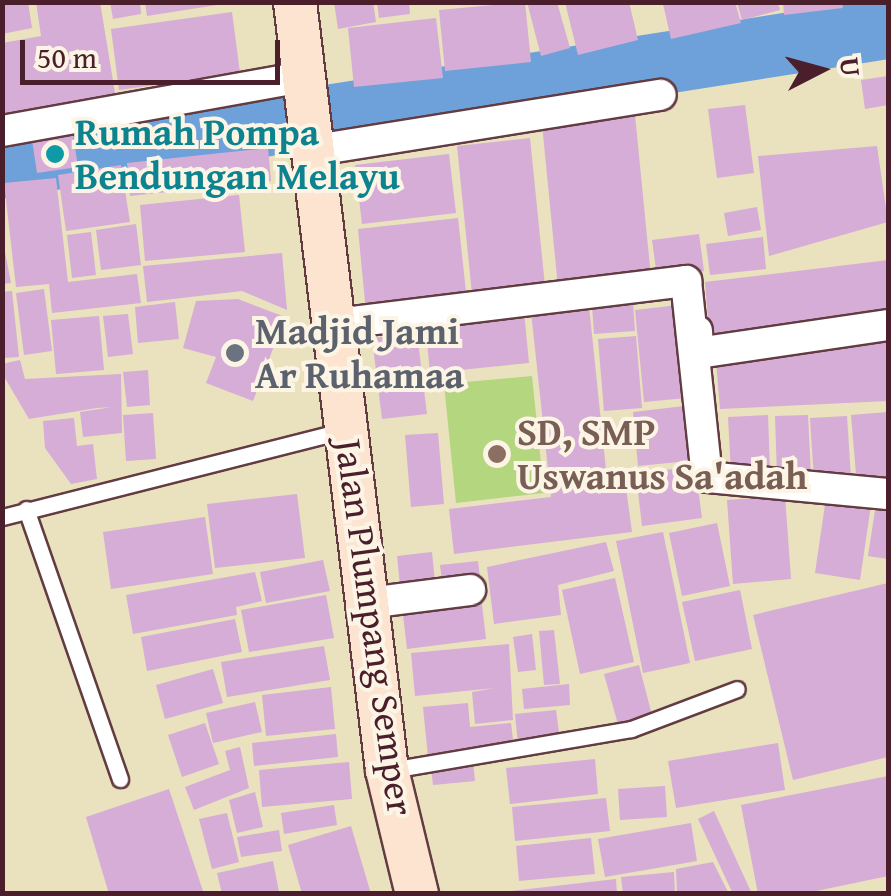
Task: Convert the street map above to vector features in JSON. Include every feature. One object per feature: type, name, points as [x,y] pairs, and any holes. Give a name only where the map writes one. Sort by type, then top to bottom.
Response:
[{"type":"main road","name":"Jalan Plumpang Semper","points":[[295,2],[308,80],[386,770],[417,894]]},
{"type":"street","points":[[2,131],[308,80]]},
{"type":"street","points":[[315,140],[661,96]]},
{"type":"street","points":[[686,281],[707,477],[888,494]]},
{"type":"street","points":[[335,324],[686,281],[693,287],[698,353],[888,325]]},
{"type":"street","points":[[368,603],[470,590]]},
{"type":"lane","points":[[2,516],[348,429]]},
{"type":"lane","points":[[26,509],[120,779]]},
{"type":"lane","points":[[386,770],[632,729],[737,689]]},
{"type":"green space","points":[[532,376],[544,493],[456,503],[444,384]]},
{"type":"building","points":[[2,2],[28,2],[32,28],[2,34]]},
{"type":"building","points":[[36,2],[100,2],[116,99],[2,118],[2,43],[41,36]]},
{"type":"building","points":[[110,2],[140,2],[141,14],[113,19]]},
{"type":"building","points":[[145,2],[216,2],[217,5],[147,16]]},
{"type":"building","points":[[334,2],[373,2],[376,22],[338,29]]},
{"type":"building","points":[[377,2],[409,2],[410,14],[379,18]]},
{"type":"building","points":[[525,2],[531,62],[445,71],[439,10]]},
{"type":"building","points":[[527,2],[557,2],[570,48],[541,56]]},
{"type":"building","points":[[565,2],[629,2],[638,40],[578,55]]},
{"type":"building","points":[[735,2],[741,23],[671,39],[663,4]]},
{"type":"building","points":[[737,2],[778,2],[780,10],[742,20]]},
{"type":"building","points":[[783,2],[842,2],[843,8],[784,15]]},
{"type":"building","points":[[232,12],[240,73],[119,90],[111,29]]},
{"type":"building","points":[[436,18],[443,78],[354,87],[348,28]]},
{"type":"building","points":[[888,76],[888,105],[865,109],[861,80]]},
{"type":"building","points":[[745,105],[754,173],[717,178],[708,109]]},
{"type":"building","points":[[635,115],[651,277],[558,287],[542,124]]},
{"type":"building","name":"Rumah Pompa Bendungan Melayu","points":[[73,135],[78,167],[37,173],[32,140]]},
{"type":"building","points":[[530,138],[545,286],[472,294],[457,146]]},
{"type":"building","points":[[877,146],[888,222],[769,256],[758,156]]},
{"type":"building","points":[[268,148],[271,181],[130,196],[127,163]]},
{"type":"building","points":[[449,154],[456,213],[362,224],[355,165]]},
{"type":"building","points":[[121,165],[130,222],[66,231],[58,175]]},
{"type":"building","points":[[56,178],[68,282],[137,274],[141,303],[52,313],[49,284],[16,287],[4,183]]},
{"type":"building","points":[[239,195],[245,252],[145,261],[140,205]]},
{"type":"building","points":[[757,207],[761,230],[728,236],[724,213]]},
{"type":"building","points":[[458,218],[467,301],[366,312],[358,229]]},
{"type":"building","points":[[136,224],[141,265],[101,270],[96,230]]},
{"type":"building","points":[[91,232],[96,275],[72,278],[67,235]]},
{"type":"building","points":[[699,234],[704,271],[657,277],[652,240]]},
{"type":"building","points":[[2,236],[11,283],[2,284]]},
{"type":"building","points":[[763,237],[766,269],[710,275],[706,244]]},
{"type":"building","points":[[282,253],[287,310],[242,291],[147,302],[143,266]]},
{"type":"building","points":[[888,260],[888,319],[710,346],[705,282]]},
{"type":"building","points":[[44,289],[52,351],[24,355],[16,293]]},
{"type":"building","points":[[12,291],[19,357],[2,358],[2,292]]},
{"type":"building","name":"Madjid Jami Ar Ruhamaa","points":[[238,299],[285,317],[253,401],[206,383],[216,357],[183,348],[196,301]]},
{"type":"building","points":[[175,302],[179,339],[138,343],[135,307]]},
{"type":"building","points":[[633,302],[635,331],[594,334],[592,306]]},
{"type":"building","points":[[687,304],[697,397],[644,402],[635,310]]},
{"type":"building","points":[[589,306],[608,489],[626,488],[632,532],[454,554],[449,509],[551,497],[531,312]]},
{"type":"building","points":[[524,311],[529,363],[430,373],[425,321]]},
{"type":"building","points":[[128,314],[133,354],[108,357],[103,316]]},
{"type":"building","points":[[99,316],[104,370],[56,374],[51,320]]},
{"type":"building","points":[[417,333],[427,414],[382,419],[372,338]]},
{"type":"building","points":[[888,335],[888,401],[720,409],[716,361]]},
{"type":"building","points":[[636,336],[642,408],[604,411],[598,339]]},
{"type":"building","points":[[20,360],[25,379],[121,374],[122,433],[83,437],[80,412],[112,407],[29,419],[2,373],[2,364]]},
{"type":"building","points":[[148,370],[150,405],[127,407],[123,372]]},
{"type":"building","points":[[693,405],[699,460],[638,466],[633,412]]},
{"type":"building","points":[[888,412],[888,483],[857,486],[851,415]]},
{"type":"building","points":[[153,413],[156,459],[126,461],[123,415]]},
{"type":"building","points":[[768,415],[770,471],[731,473],[728,417]]},
{"type":"building","points":[[808,415],[811,475],[777,477],[775,416]]},
{"type":"building","points":[[847,416],[851,478],[814,481],[810,418]]},
{"type":"building","points":[[74,418],[77,446],[93,444],[97,479],[71,484],[45,448],[43,421]]},
{"type":"building","points":[[438,433],[444,504],[411,507],[405,435]]},
{"type":"building","points":[[695,466],[702,518],[642,526],[636,474]]},
{"type":"building","points":[[297,494],[305,558],[215,568],[207,504]]},
{"type":"building","points":[[785,496],[791,579],[733,584],[727,500]]},
{"type":"building","points":[[826,498],[871,505],[860,580],[815,573]]},
{"type":"building","points":[[876,504],[888,506],[888,559],[868,556]]},
{"type":"building","points":[[205,517],[213,574],[111,589],[103,532]]},
{"type":"building","points":[[717,523],[730,586],[682,596],[669,533]]},
{"type":"building","points":[[663,532],[690,663],[643,673],[616,541]]},
{"type":"building","points":[[606,542],[614,571],[558,585],[561,615],[494,624],[487,567]]},
{"type":"building","points":[[432,552],[436,592],[401,595],[397,556]]},
{"type":"building","points":[[323,560],[330,591],[266,603],[260,572]]},
{"type":"building","points":[[478,561],[481,585],[443,589],[440,565]]},
{"type":"building","points":[[255,572],[262,601],[236,607],[237,615],[133,634],[126,595]]},
{"type":"building","points":[[615,578],[634,662],[580,674],[562,590]]},
{"type":"building","points":[[888,583],[888,757],[793,780],[753,615]]},
{"type":"building","points":[[740,590],[752,649],[695,661],[682,602]]},
{"type":"building","points":[[326,595],[334,638],[249,652],[241,610]]},
{"type":"building","points":[[481,596],[486,639],[407,649],[402,606]]},
{"type":"building","points":[[235,619],[242,652],[147,671],[141,637]]},
{"type":"building","points":[[554,630],[560,684],[544,685],[539,631]]},
{"type":"building","points":[[532,634],[536,670],[518,672],[513,637]]},
{"type":"building","points":[[509,644],[513,720],[475,724],[472,692],[495,688],[415,696],[411,653]]},
{"type":"building","points":[[324,646],[330,680],[227,697],[221,662]]},
{"type":"building","points":[[639,665],[653,719],[619,728],[604,674]]},
{"type":"building","points":[[213,669],[223,703],[165,719],[156,685]]},
{"type":"building","points":[[569,684],[570,705],[524,709],[522,689]]},
{"type":"building","points":[[331,687],[335,729],[266,736],[262,695]]},
{"type":"building","points":[[255,702],[262,732],[213,743],[206,713]]},
{"type":"building","points":[[468,703],[470,727],[511,723],[514,748],[428,757],[423,707]]},
{"type":"building","points":[[556,710],[560,740],[518,745],[515,714]]},
{"type":"building","points":[[205,723],[219,764],[182,777],[168,735]]},
{"type":"building","points":[[336,734],[338,757],[254,766],[252,743]]},
{"type":"building","points":[[778,743],[785,790],[676,808],[668,761]]},
{"type":"building","points":[[240,747],[249,788],[194,810],[185,787],[230,770],[225,751]]},
{"type":"building","points":[[595,759],[598,794],[510,804],[506,768]]},
{"type":"building","points":[[349,762],[352,799],[262,807],[259,770]]},
{"type":"building","points":[[473,762],[475,781],[433,785],[431,767]]},
{"type":"building","points":[[888,776],[888,876],[802,894],[758,894],[741,805]]},
{"type":"building","points":[[665,786],[667,817],[620,820],[618,789]]},
{"type":"building","points":[[169,789],[204,894],[109,894],[86,817]]},
{"type":"building","points":[[255,792],[263,827],[237,833],[229,800]]},
{"type":"building","points":[[606,798],[610,831],[515,841],[512,807]]},
{"type":"building","points":[[334,805],[337,825],[284,834],[281,813]]},
{"type":"building","points":[[714,811],[752,894],[733,894],[698,819]]},
{"type":"building","points":[[227,813],[239,862],[212,869],[199,819]]},
{"type":"building","points":[[691,823],[697,861],[605,877],[598,839]]},
{"type":"building","points":[[351,826],[371,894],[302,894],[288,845]]},
{"type":"building","points":[[279,830],[282,851],[241,857],[237,837]]},
{"type":"building","points":[[591,838],[595,874],[519,881],[516,846]]},
{"type":"building","points":[[273,861],[279,892],[222,894],[217,873]]},
{"type":"building","points":[[713,862],[729,894],[677,894],[676,869]]},
{"type":"building","points":[[674,872],[675,894],[623,894],[621,877]]},
{"type":"building","points":[[616,879],[617,894],[511,894],[511,891]]},
{"type":"waterway","points":[[2,167],[888,28]]},
{"type":"place","name":"Rumah Pompa Bendungan Melayu","points":[[55,154]]},
{"type":"place","name":"Madjid Jami Ar Ruhamaa","points":[[235,353]]},
{"type":"place","name":"SD, SMP Uswanus Sa'adah","points":[[497,454]]}]
